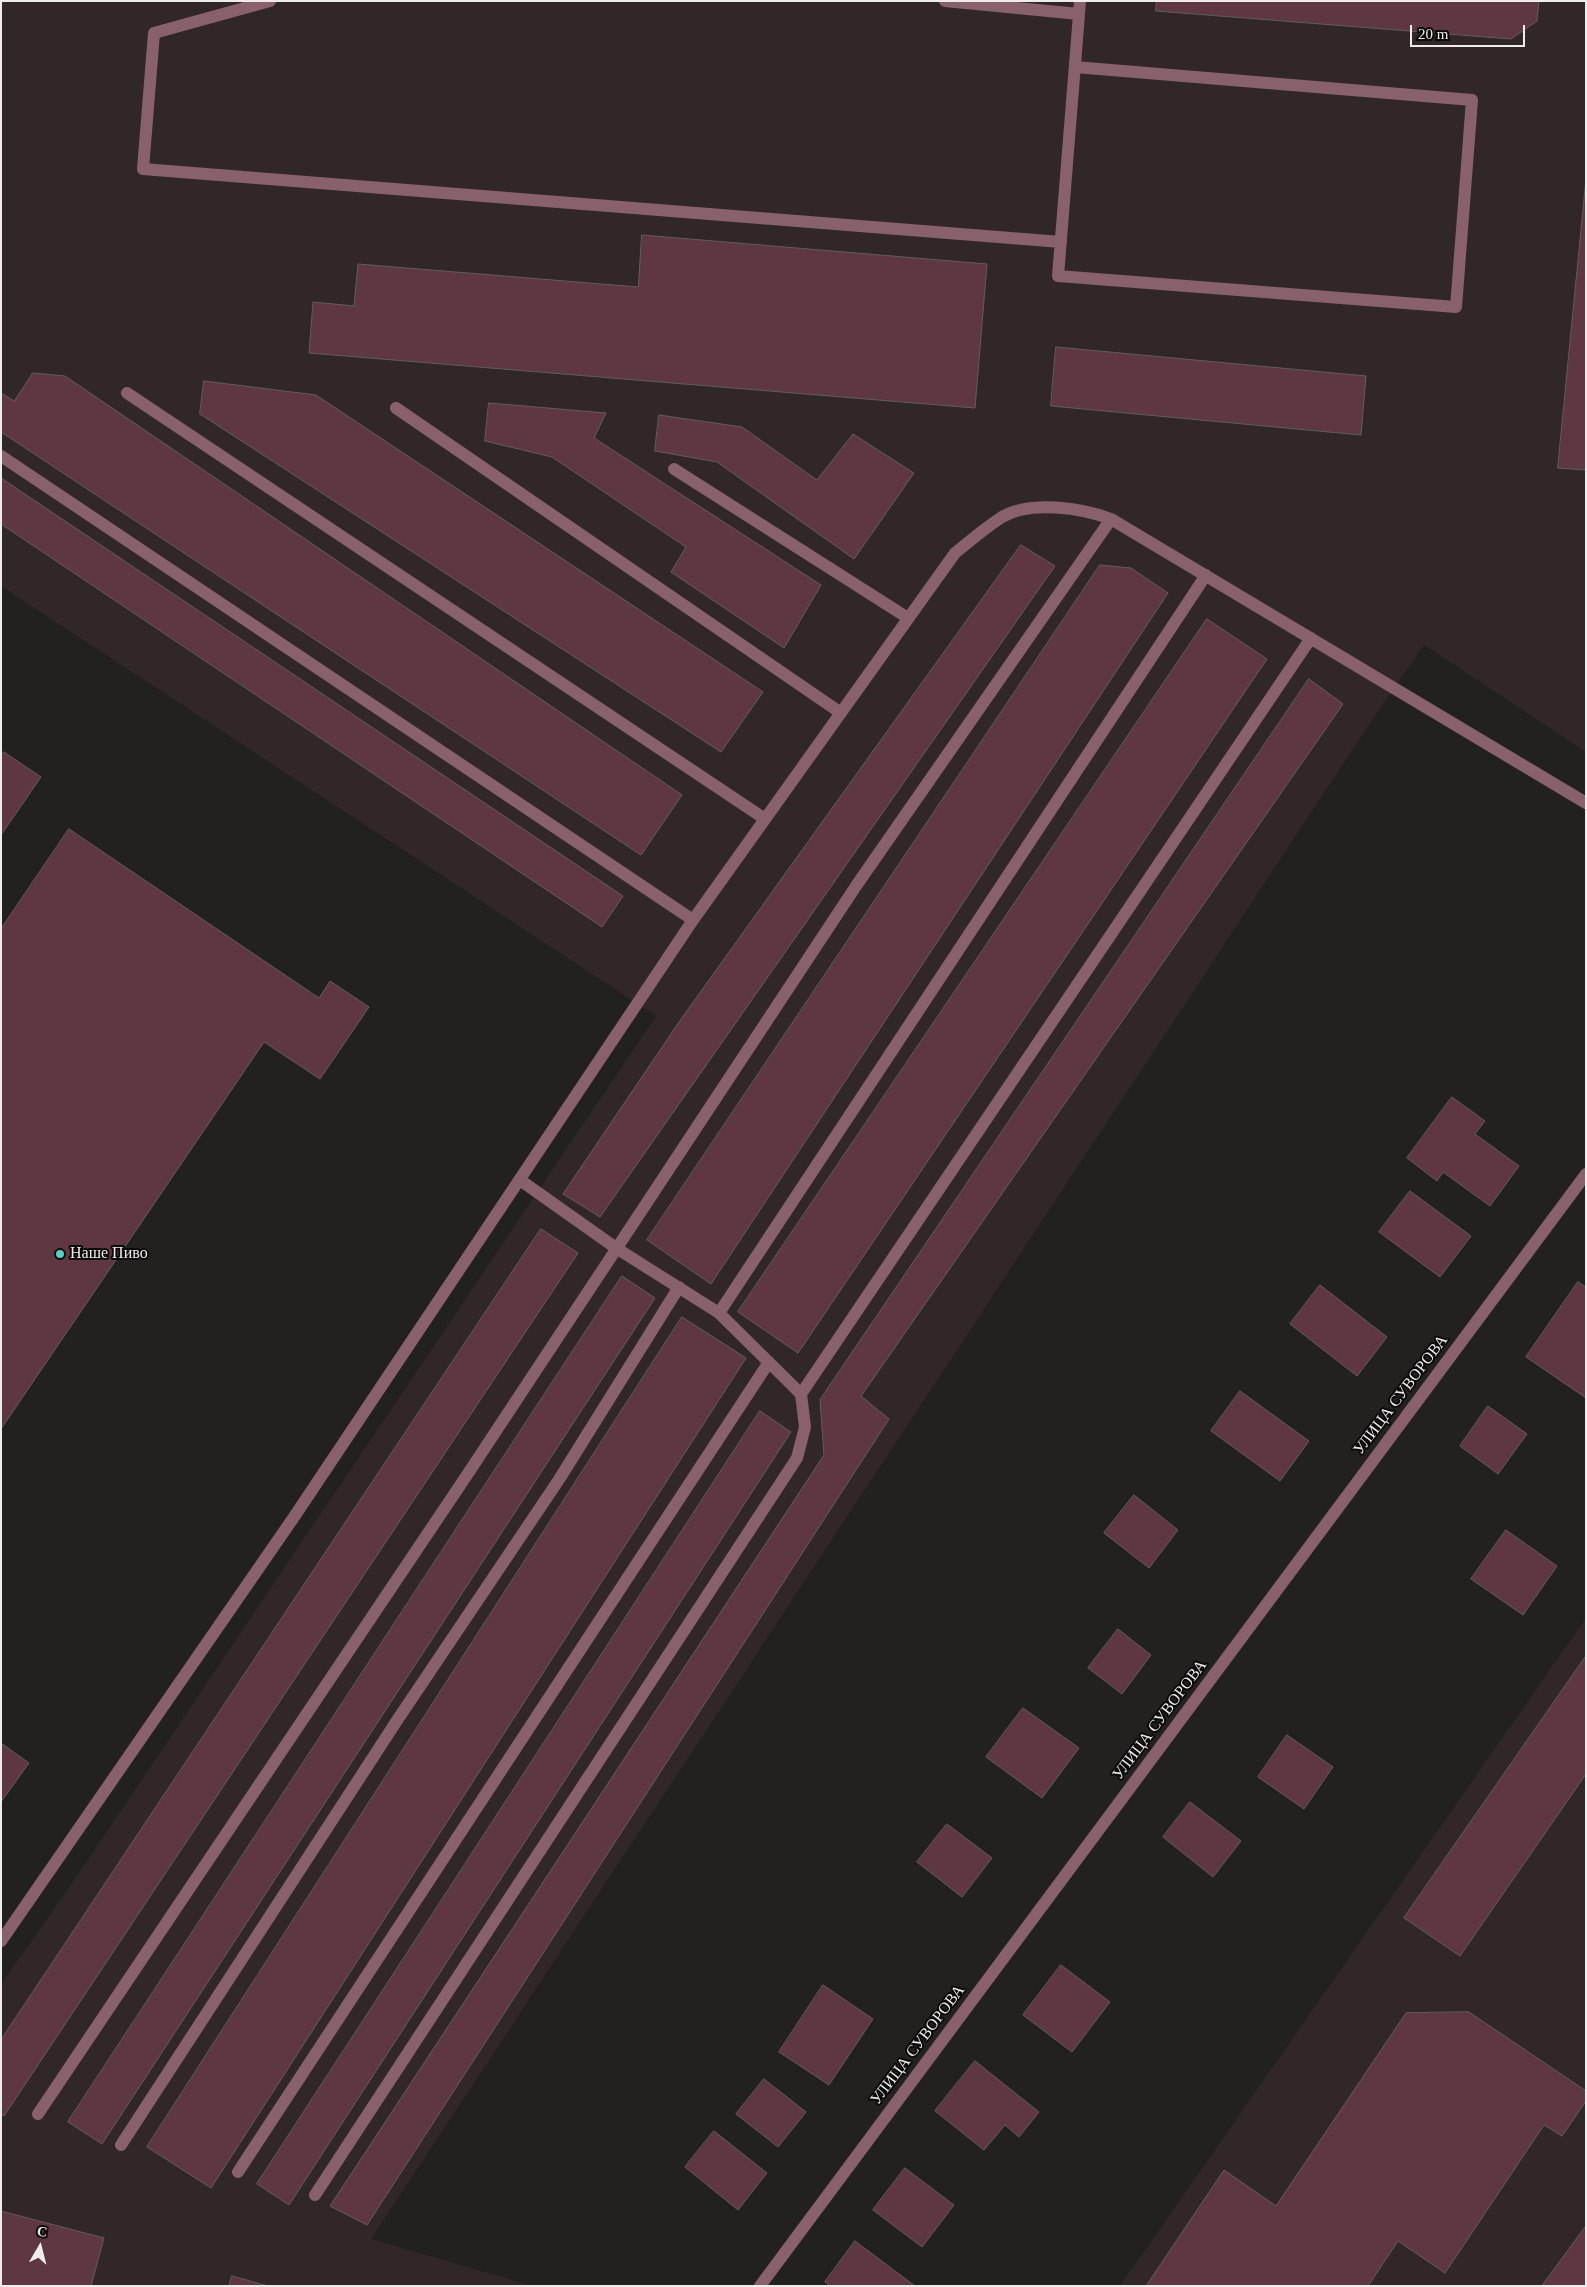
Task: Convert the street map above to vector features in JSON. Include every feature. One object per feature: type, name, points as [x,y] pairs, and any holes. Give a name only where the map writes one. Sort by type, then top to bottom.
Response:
[{"type":"street","points":[[270,1],[154,33],[143,169],[1061,242]]},
{"type":"street","points":[[945,1],[1080,7],[1075,67],[1061,242],[1058,276],[1456,307],[1472,100],[1075,67]]},
{"type":"street","points":[[127,393],[765,819]]},
{"type":"street","points":[[396,408],[841,713]]},
{"type":"street","points":[[1,456],[693,920]]},
{"type":"street","points":[[674,469],[908,618]]},
{"type":"street","points":[[1,1940],[294,1517],[693,920],[955,553],[1003,516],[1044,506],[1094,512],[1112,519],[1586,803]]},
{"type":"street","points":[[38,2114],[856,886],[1112,519]]},
{"type":"street","points":[[719,1313],[1206,575]]},
{"type":"street","points":[[801,1394],[1311,638]]},
{"type":"street","name":"УЛИЦА СУВОРОВА","points":[[760,2286],[1586,1174]]},
{"type":"street","points":[[315,2195],[797,1458],[805,1427],[801,1394],[719,1313],[616,1248],[520,1180]]},
{"type":"street","points":[[121,2145],[396,1722],[560,1478],[678,1287]]},
{"type":"street","points":[[238,2172],[769,1362]]},
{"type":"shaded area","points":[[1,1],[1586,1],[1586,752],[1424,645],[1376,714],[371,2239],[533,2286],[1,2286],[1,1984],[60,1901],[656,1016],[1,586]]},
{"type":"shaded area","points":[[1586,1618],[1586,2286],[1120,2286]]},
{"type":"building","points":[[1157,1],[1539,1],[1537,21],[1511,39],[1156,11]]},
{"type":"building","points":[[1586,179],[1586,470],[1558,468]]},
{"type":"building","points":[[642,235],[987,264],[975,408],[309,353],[313,302],[354,306],[358,264],[638,287]]},
{"type":"building","points":[[1056,347],[1366,376],[1361,435],[1051,406]]},
{"type":"building","points":[[33,373],[65,376],[682,795],[641,855],[1,432],[1,393],[14,401]]},
{"type":"building","points":[[204,381],[316,395],[763,692],[721,752],[200,414]]},
{"type":"building","points":[[489,403],[606,413],[594,438],[821,585],[784,648],[671,572],[686,547],[552,457],[485,441]]},
{"type":"building","points":[[659,415],[742,427],[817,480],[853,434],[914,473],[854,559],[717,462],[655,451]]},
{"type":"building","points":[[1,478],[623,896],[602,927],[1,524]]},
{"type":"building","points":[[1021,545],[1055,566],[600,1217],[563,1194],[679,1022]]},
{"type":"building","points":[[1100,565],[1131,568],[1168,593],[711,1284],[647,1240]]},
{"type":"building","points":[[1207,619],[1267,659],[798,1353],[738,1312]]},
{"type":"building","points":[[1309,679],[1343,704],[861,1396],[889,1419],[367,2225],[330,2206],[824,1455],[820,1400]]},
{"type":"building","points":[[4,752],[41,777],[1,835],[1,756]]},
{"type":"building","name":"Наше Пиво","points":[[69,829],[319,998],[330,981],[369,1007],[320,1079],[264,1042],[1,1429],[1,929]]},
{"type":"building","points":[[1452,1097],[1485,1121],[1475,1134],[1519,1166],[1490,1206],[1443,1172],[1437,1181],[1407,1158]]},
{"type":"building","points":[[1410,1191],[1471,1236],[1440,1277],[1379,1232]]},
{"type":"building","points":[[541,1229],[578,1253],[4,2116],[1,2114],[1,2040]]},
{"type":"building","points":[[622,1276],[655,1298],[102,2144],[68,2122]]},
{"type":"building","points":[[1578,1282],[1586,1287],[1586,1398],[1526,1357]]},
{"type":"building","points":[[1320,1285],[1387,1337],[1357,1376],[1290,1324]]},
{"type":"building","points":[[682,1317],[746,1358],[211,2188],[147,2147]]},
{"type":"building","points":[[1240,1391],[1309,1441],[1280,1481],[1211,1431]]},
{"type":"building","points":[[1488,1406],[1527,1434],[1498,1474],[1460,1446]]},
{"type":"building","points":[[760,1411],[791,1432],[289,2205],[257,2184]]},
{"type":"building","points":[[1134,1495],[1178,1530],[1149,1568],[1104,1533]]},
{"type":"building","points":[[1506,1530],[1557,1566],[1523,1615],[1471,1579]]},
{"type":"building","points":[[1118,1629],[1151,1655],[1122,1694],[1088,1668]]},
{"type":"building","points":[[1586,1656],[1586,1774],[1460,1956],[1404,1918]]},
{"type":"building","points":[[1023,1708],[1079,1748],[1042,1798],[986,1757]]},
{"type":"building","points":[[1287,1735],[1333,1767],[1304,1809],[1258,1777]]},
{"type":"building","points":[[1,1743],[29,1763],[1,1802]]},
{"type":"building","points":[[1190,1802],[1241,1841],[1213,1877],[1163,1837]]},
{"type":"building","points":[[947,1824],[992,1858],[962,1897],[917,1862]]},
{"type":"building","points":[[1061,1965],[1110,2002],[1072,2052],[1023,2015]]},
{"type":"building","points":[[823,1985],[873,2019],[829,2085],[779,2052]]},
{"type":"building","points":[[1469,2012],[1586,2091],[1586,2101],[1562,2136],[1544,2125],[1445,2273],[1398,2241],[1368,2286],[1146,2286],[1224,2170],[1276,2206],[1406,2013]]},
{"type":"building","points":[[975,2061],[1039,2112],[1019,2137],[1005,2125],[984,2150],[935,2111]]},
{"type":"building","points":[[764,2079],[806,2112],[778,2147],[736,2114]]},
{"type":"building","points":[[714,2131],[767,2173],[738,2210],[685,2167]]},
{"type":"building","points":[[905,2168],[954,2205],[922,2247],[873,2210]]},
{"type":"building","points":[[1,2211],[104,2238],[91,2286],[1,2286]]},
{"type":"building","points":[[1586,2226],[1586,2286],[1542,2286]]},
{"type":"building","points":[[855,2241],[915,2286],[830,2286],[825,2282]]},
{"type":"building","points":[[232,2276],[268,2286],[229,2286]]},
{"type":"place","name":"Наше Пиво","points":[[60,1254]]}]
